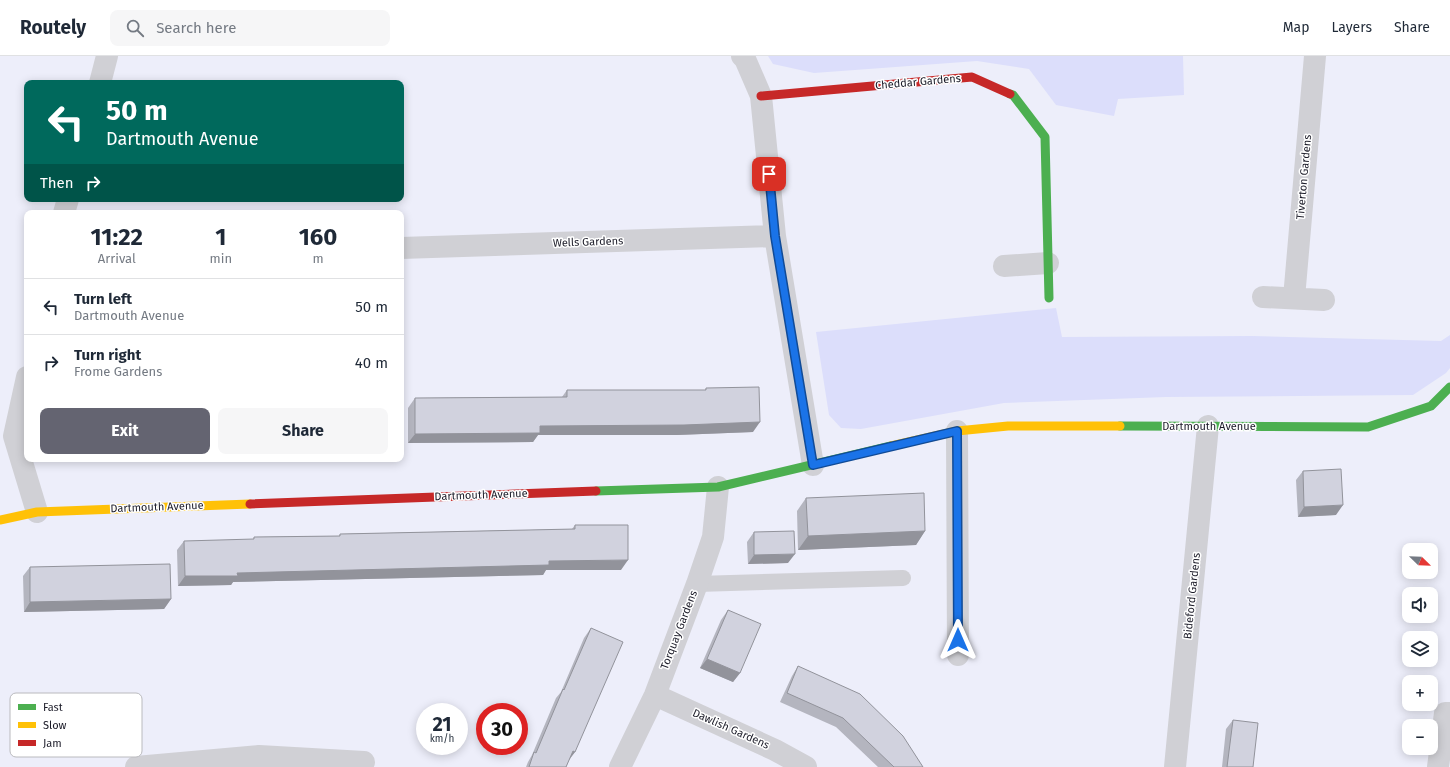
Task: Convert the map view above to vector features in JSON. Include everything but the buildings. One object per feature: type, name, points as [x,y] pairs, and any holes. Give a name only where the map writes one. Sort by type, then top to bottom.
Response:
[{"type":"street","points":[[101,80],[107,56]]},
{"type":"street","points":[[742,56],[745,58],[761,96],[775,236],[813,465]]},
{"type":"street","name":"Tiverton Gardens","points":[[1294,298],[1315,56]]},
{"type":"street","name":"Cheddar Gardens","points":[[761,96],[972,77],[1013,95],[1045,137],[1049,298]]},
{"type":"street","name":"Wells Gardens","points":[[404,248],[775,236]]},
{"type":"street","points":[[1004,266],[1048,264]]},
{"type":"street","points":[[1263,297],[1324,300]]},
{"type":"street","name":"Dartmouth Avenue","points":[[0,520],[37,512],[718,487],[957,431],[1008,426],[1368,427],[1431,406],[1450,387]]},
{"type":"street","points":[[24,391],[14,436],[37,512]]},
{"type":"street","name":"Bideford Gardens","points":[[1175,767],[1208,426]]},
{"type":"street","points":[[957,431],[958,656]]},
{"type":"street","name":"Torquay Gardens","points":[[620,767],[655,695],[697,584],[713,537],[718,487]]},
{"type":"street","name":"Dawlish Gardens","points":[[655,695],[775,750],[806,767]]},
{"type":"street","points":[[1438,767],[1447,713]]},
{"type":"street","points":[[136,767],[259,756],[364,762]]},
{"type":"lane","points":[[697,584],[903,578]]},
{"type":"shaded area","points":[[768,56],[1183,56],[1184,95],[1118,99],[1114,116],[1056,105],[1029,69],[977,61],[814,73],[773,64]]},
{"type":"shaded area","points":[[1056,308],[1062,337],[1252,336],[1441,341],[1450,335],[1450,368],[1446,373],[1413,395],[1166,397],[1004,403],[861,429],[841,428],[829,415],[816,332]]},
{"type":"traffic: fast","points":[[1010,94],[1013,95],[1045,137],[1049,298]]},
{"type":"traffic: fast","points":[[1120,426],[1368,427],[1431,406],[1450,387]]},
{"type":"traffic: fast","points":[[596,491],[718,487],[891,446]]},
{"type":"traffic: slow","points":[[891,446],[957,431],[1008,426],[1120,426]]},
{"type":"traffic: slow","points":[[0,520],[37,512],[250,504]]},
{"type":"traffic: jam","points":[[761,96],[972,77],[1010,94]]},
{"type":"traffic: jam","points":[[250,504],[596,491]]},
{"type":"route","points":[[769,174],[775,236],[813,465],[957,431],[958,640]]}]
